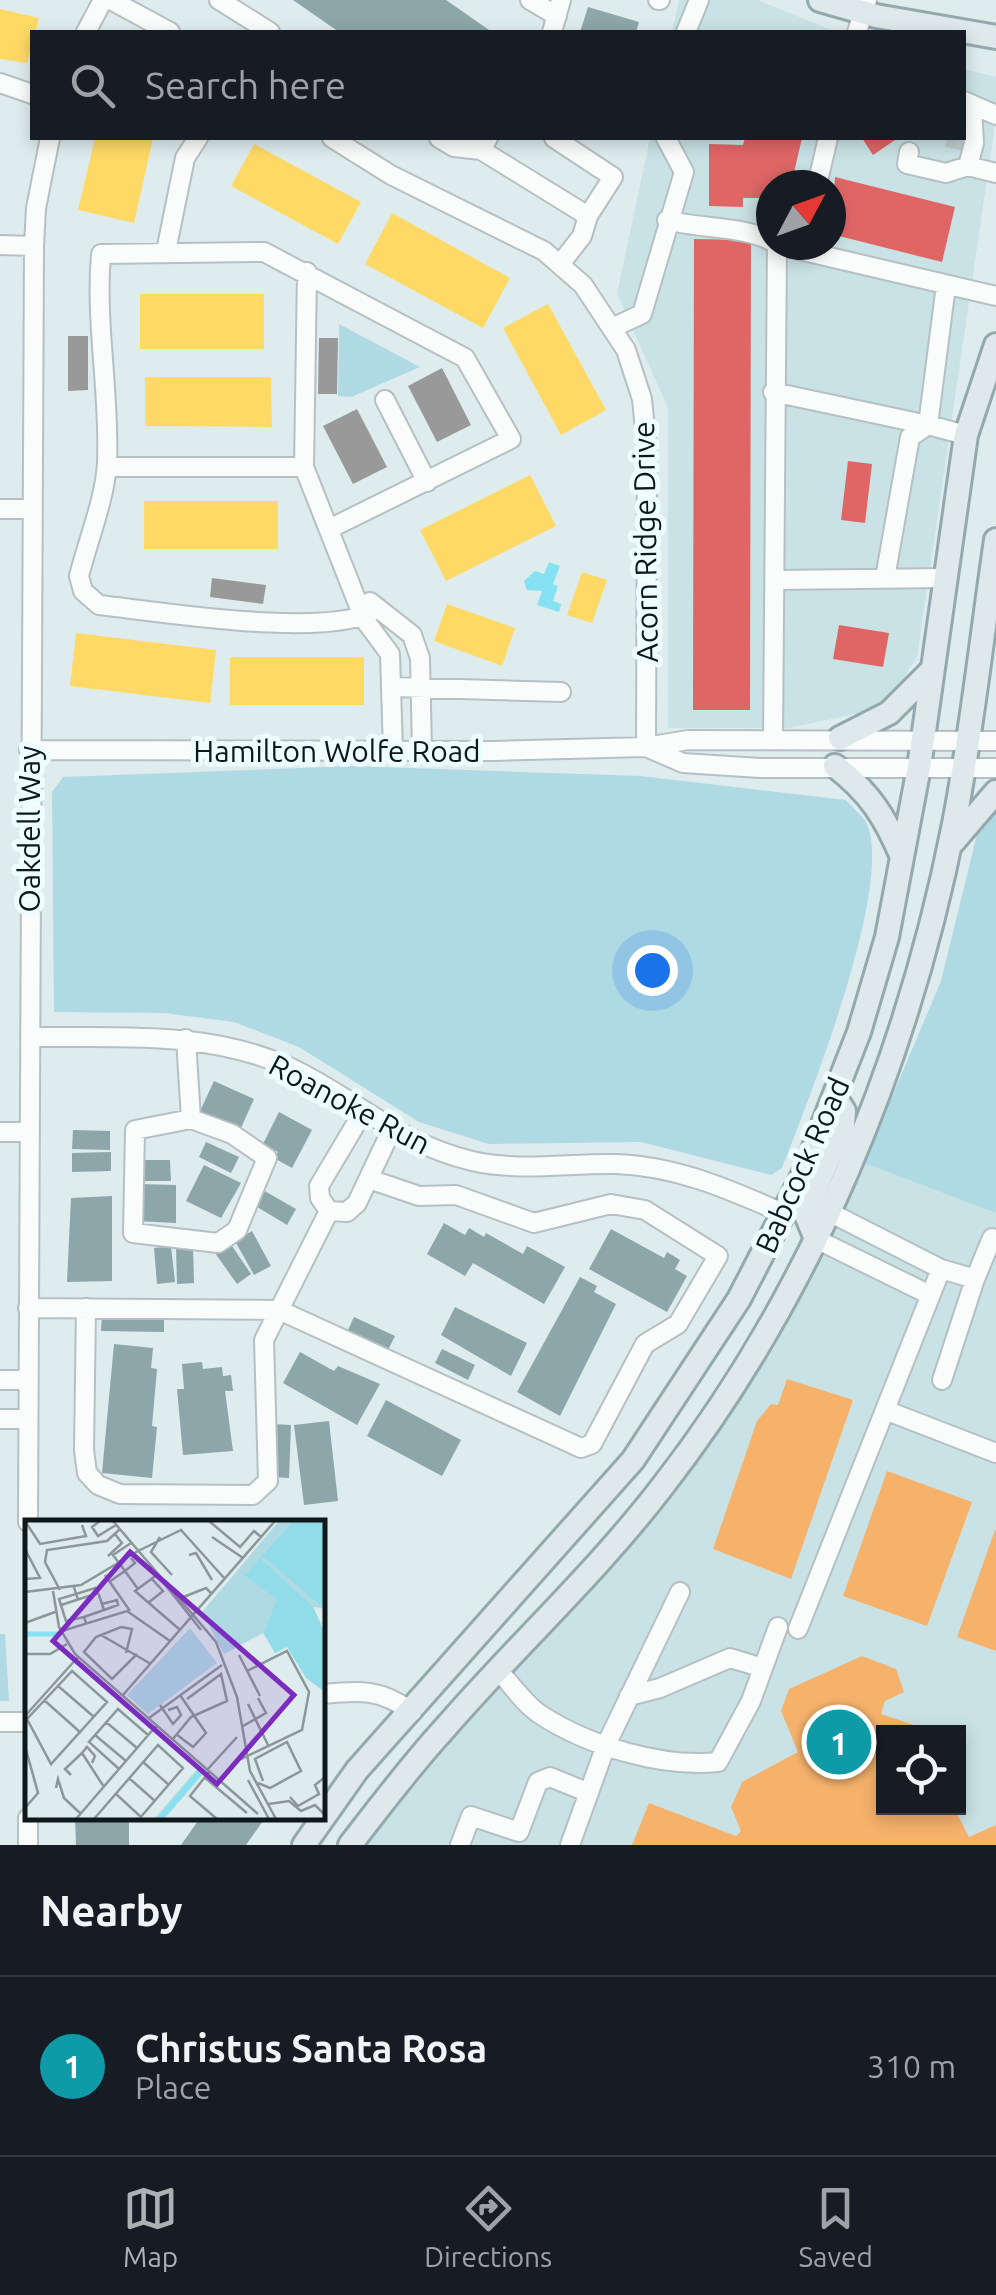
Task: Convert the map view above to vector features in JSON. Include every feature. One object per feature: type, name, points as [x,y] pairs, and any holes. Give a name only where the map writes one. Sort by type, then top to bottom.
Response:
[{"type":"main road","points":[[820,0],[863,15],[949,30]]},
{"type":"main road","points":[[966,33],[996,36]]},
{"type":"main road","name":"Babcock Road","points":[[325,1815],[357,1770],[633,1460],[740,1300],[835,1097],[887,938],[919,767],[966,435],[996,344]]},
{"type":"main road","name":"Babcock Road","points":[[350,1845],[445,1727],[609,1553],[664,1484],[753,1351],[816,1239],[896,1045],[948,849],[993,580],[996,540]]},
{"type":"main road","points":[[982,633],[996,667]]},
{"type":"main road","points":[[840,738],[889,713],[932,670]]},
{"type":"main road","points":[[836,766],[882,810],[902,857]]},
{"type":"main road","points":[[948,849],[996,792]]},
{"type":"main road","points":[[816,1239],[804,1212],[843,1125],[844,1111],[835,1097]]},
{"type":"main road","points":[[578,1526],[609,1553]]},
{"type":"main road","name":"Babcock Road","points":[[304,1845],[322,1820]]},
{"type":"street","points":[[87,30],[102,0]]},
{"type":"street","points":[[111,0],[166,30]]},
{"type":"street","points":[[219,0],[267,30]]},
{"type":"street","points":[[530,0],[557,16]]},
{"type":"street","points":[[688,30],[699,0]]},
{"type":"street","points":[[0,83],[30,93]]},
{"type":"street","points":[[968,166],[968,104],[996,115]]},
{"type":"street","name":"Oakdell Way","points":[[28,1520],[34,246],[36,208],[50,140]]},
{"type":"street","points":[[166,251],[185,158],[197,140]]},
{"type":"street","name":"Acorn Ridge Drive","points":[[335,140],[390,175],[523,236],[561,263],[614,327],[635,374],[646,425],[646,747]]},
{"type":"street","points":[[442,140],[454,147],[485,144],[588,216]]},
{"type":"street","points":[[557,140],[613,176],[588,216],[586,229],[561,263]]},
{"type":"street","points":[[614,327],[642,314],[684,172],[667,140]]},
{"type":"street","points":[[821,170],[828,140]]},
{"type":"street","points":[[909,152],[908,164],[946,172],[968,166],[996,173]]},
{"type":"street","points":[[667,220],[710,231],[746,231],[756,235]]},
{"type":"street","points":[[0,245],[34,246]]},
{"type":"street","points":[[329,529],[511,439],[464,358],[264,252],[101,254],[97,307],[103,349],[107,466],[79,576],[83,591],[99,605],[266,622],[371,613],[412,636],[422,687],[422,751]]},
{"type":"street","points":[[846,259],[996,296]]},
{"type":"street","points":[[773,739],[776,260]]},
{"type":"street","points":[[307,272],[304,467],[354,590],[371,613],[390,654],[393,752]]},
{"type":"street","points":[[886,578],[910,437],[928,425],[946,285]]},
{"type":"street","points":[[773,392],[966,435]]},
{"type":"street","points":[[386,400],[427,482]]},
{"type":"street","points":[[107,466],[304,467]]},
{"type":"street","points":[[0,508],[31,509]]},
{"type":"street","points":[[776,580],[945,578]]},
{"type":"street","points":[[393,687],[562,692]]},
{"type":"street","name":"Hamilton Wolfe Road","points":[[29,750],[393,752],[646,747],[688,740],[996,741]]},
{"type":"street","name":"Hamilton Wolfe Road","points":[[646,747],[684,762],[996,768]]},
{"type":"street","name":"Roanoke Run","points":[[30,1037],[186,1039],[261,1056],[322,1086],[390,1130],[444,1153],[508,1166],[654,1168],[720,1185],[782,1213]]},
{"type":"street","points":[[186,1039],[191,1119]]},
{"type":"street","points":[[329,1211],[320,1198],[319,1186],[362,1112]]},
{"type":"street","points":[[191,1119],[232,1134],[267,1158],[237,1230],[218,1244],[133,1233],[135,1130],[191,1119]]},
{"type":"street","points":[[329,1211],[347,1212],[368,1179],[390,1130]]},
{"type":"street","points":[[0,1132],[30,1132]]},
{"type":"street","points":[[28,1308],[279,1310],[581,1448],[592,1444],[645,1344],[678,1324],[718,1256],[644,1210],[612,1204],[534,1223],[456,1195],[419,1196],[368,1179]]},
{"type":"street","points":[[86,1308],[87,1473],[108,1492],[253,1496],[268,1480],[264,1340],[329,1211]]},
{"type":"street","points":[[829,1212],[941,1269],[975,1280]]},
{"type":"street","points":[[942,1380],[992,1238]]},
{"type":"street","points":[[816,1239],[930,1296]]},
{"type":"street","points":[[798,1629],[941,1269]]},
{"type":"street","points":[[0,1380],[28,1380]]},
{"type":"street","points":[[885,1410],[996,1453]]},
{"type":"street","points":[[0,1419],[28,1419]]},
{"type":"street","points":[[570,1845],[606,1745],[680,1592]]},
{"type":"street","points":[[498,1670],[539,1714],[606,1745],[689,1765],[718,1762],[778,1627]]},
{"type":"street","points":[[629,1696],[660,1688],[730,1658],[763,1668]]},
{"type":"street","points":[[325,1694],[364,1689],[390,1696],[412,1712]]},
{"type":"street","points":[[460,1845],[470,1816],[519,1832],[538,1782],[550,1776],[589,1793]]},
{"type":"shaded area","points":[[679,0],[758,0],[831,30],[672,30]]},
{"type":"shaded area","points":[[966,70],[996,77],[996,118],[917,657],[899,686],[875,710],[788,728],[668,728],[668,408],[617,294],[650,140],[966,140]]},
{"type":"shaded area","points":[[339,324],[420,367],[351,397],[338,396]]},
{"type":"shaded area","points":[[352,766],[641,776],[846,800],[867,824],[872,854],[869,895],[844,994],[782,1168],[771,1175],[641,1142],[489,1144],[419,1122],[299,1047],[234,1022],[164,1013],[54,1012],[52,792],[63,777]]},
{"type":"shaded area","points":[[996,802],[996,1213],[864,1163],[941,981],[978,830]]},
{"type":"shaded area","points":[[864,1163],[996,1213],[996,1845],[365,1845],[485,1702],[604,1574],[694,1462],[800,1294]]},
{"type":"shaded area","points":[[0,1634],[5,1634],[9,1701],[0,1701]]},
{"type":"water","points":[[549,562],[560,566],[553,584],[558,586],[553,601],[561,604],[559,612],[537,605],[542,591],[527,590],[524,581],[535,571],[544,574]]},
{"type":"building: Homes","points":[[0,9],[39,18],[36,30],[30,30],[27,63],[0,59]]},
{"type":"building: Homes","points":[[95,140],[153,140],[134,223],[78,210]]},
{"type":"building: Homes","points":[[254,144],[361,202],[338,244],[231,186]]},
{"type":"building: Homes","points":[[392,213],[510,278],[483,328],[365,264]]},
{"type":"building: Homes","points":[[140,294],[264,294],[264,349],[140,349]]},
{"type":"building: Homes","points":[[548,304],[606,410],[561,435],[503,328]]},
{"type":"building: Homes","points":[[145,377],[271,377],[272,427],[145,426]]},
{"type":"building: Homes","points":[[530,475],[556,526],[446,581],[420,530]]},
{"type":"building: Homes","points":[[144,501],[278,501],[278,549],[144,549]]},
{"type":"building: Homes","points":[[582,572],[607,580],[592,623],[567,615]]},
{"type":"building: Homes","points":[[447,604],[515,628],[502,666],[434,641]]},
{"type":"building: Homes","points":[[76,633],[216,650],[210,703],[70,686]]},
{"type":"building: Homes","points":[[230,657],[364,657],[364,705],[230,705]]},
{"type":"building: Shops","points":[[802,140],[795,170],[756,170],[756,198],[743,198],[743,207],[709,206],[709,144]]},
{"type":"building: Shops","points":[[863,140],[895,140],[873,155]]},
{"type":"building: Shops","points":[[846,180],[955,207],[942,262],[846,238]]},
{"type":"building: Shops","points":[[694,239],[751,240],[750,710],[693,710]]},
{"type":"building: Shops","points":[[848,461],[872,464],[865,523],[841,520]]},
{"type":"building: Shops","points":[[839,625],[889,633],[883,667],[833,659]]},
{"type":"building: Health","points":[[787,1379],[853,1400],[791,1579],[713,1549],[757,1421],[771,1404],[778,1405]]},
{"type":"building: Health","points":[[887,1471],[972,1502],[927,1626],[843,1596]]},
{"type":"building: Health","points":[[996,1530],[996,1651],[957,1637]]},
{"type":"building: Health","points":[[862,1656],[896,1669],[904,1692],[885,1701],[881,1714],[914,1725],[876,1725],[876,1815],[958,1815],[969,1837],[996,1825],[996,1845],[632,1845],[649,1803],[736,1836],[741,1831],[731,1807],[742,1782],[798,1752],[781,1711],[789,1689]]},
{"type":"building: Industry","points":[[68,336],[88,336],[88,390],[68,391]]},
{"type":"building: Industry","points":[[319,338],[338,338],[337,394],[318,394]]},
{"type":"building: Industry","points":[[442,368],[471,425],[437,442],[408,386]]},
{"type":"building: Industry","points":[[357,409],[387,467],[353,484],[323,426]]},
{"type":"building: Industry","points":[[212,578],[266,585],[263,604],[210,597]]},
{"type":"building: Other","points":[[293,0],[446,0],[489,30],[336,30]]},
{"type":"building: Other","points":[[588,7],[639,22],[637,30],[581,30]]},
{"type":"building: Other","points":[[214,1081],[254,1099],[240,1130],[200,1111]]},
{"type":"building: Other","points":[[279,1112],[312,1130],[292,1168],[274,1158],[278,1152],[263,1144]]},
{"type":"building: Other","points":[[73,1130],[110,1131],[110,1150],[72,1149]]},
{"type":"building: Other","points":[[206,1142],[239,1157],[231,1173],[199,1157]]},
{"type":"building: Other","points":[[111,1152],[111,1171],[72,1172],[72,1153]]},
{"type":"building: Other","points":[[136,1160],[170,1160],[171,1181],[137,1181]]},
{"type":"building: Other","points":[[204,1165],[241,1183],[221,1218],[186,1201]]},
{"type":"building: Other","points":[[137,1184],[176,1185],[176,1223],[136,1221]]},
{"type":"building: Other","points":[[263,1190],[296,1209],[287,1225],[254,1205]]},
{"type":"building: Other","points":[[112,1196],[112,1281],[67,1282],[71,1198]]},
{"type":"building: Other","points":[[444,1223],[465,1235],[469,1228],[484,1237],[486,1233],[523,1254],[527,1246],[565,1267],[544,1304],[473,1263],[465,1276],[427,1254]]},
{"type":"building: Other","points":[[611,1229],[664,1258],[667,1252],[680,1260],[675,1269],[687,1276],[667,1312],[589,1269]]},
{"type":"building: Other","points":[[252,1231],[271,1266],[254,1275],[235,1241]]},
{"type":"building: Other","points":[[230,1243],[251,1274],[237,1284],[215,1253]]},
{"type":"building: Other","points":[[171,1246],[175,1282],[157,1284],[154,1248]]},
{"type":"building: Other","points":[[176,1247],[193,1247],[194,1283],[177,1284]]},
{"type":"building: Other","points":[[580,1277],[597,1286],[594,1292],[616,1304],[560,1416],[517,1392]]},
{"type":"building: Other","points":[[455,1307],[527,1343],[511,1376],[441,1335]]},
{"type":"building: Other","points":[[102,1314],[164,1316],[164,1332],[101,1331]]},
{"type":"building: Other","points":[[354,1317],[395,1336],[388,1350],[348,1330]]},
{"type":"building: Other","points":[[114,1344],[153,1348],[151,1368],[157,1369],[152,1426],[157,1427],[152,1478],[102,1473]]},
{"type":"building: Other","points":[[442,1349],[475,1365],[468,1380],[435,1363]]},
{"type":"building: Other","points":[[300,1352],[334,1371],[338,1366],[380,1384],[357,1425],[283,1383]]},
{"type":"building: Other","points":[[202,1362],[203,1369],[222,1367],[223,1376],[231,1375],[233,1391],[225,1391],[233,1451],[183,1455],[177,1389],[184,1389],[182,1364]]},
{"type":"building: Other","points":[[386,1400],[461,1440],[442,1476],[367,1436]]},
{"type":"building: Other","points":[[329,1421],[338,1501],[304,1505],[294,1425]]},
{"type":"building: Other","points":[[273,1424],[291,1425],[289,1478],[272,1477]]},
{"type":"building: Other","points":[[75,1820],[129,1820],[129,1845],[76,1845]]},
{"type":"building: Other","points":[[199,1820],[264,1820],[246,1845],[181,1845]]},
{"type":"tunnel","points":[[956,140],[964,142]]},
{"type":"place","name":"Christus Santa Rosa","points":[[839,1742]]}]
